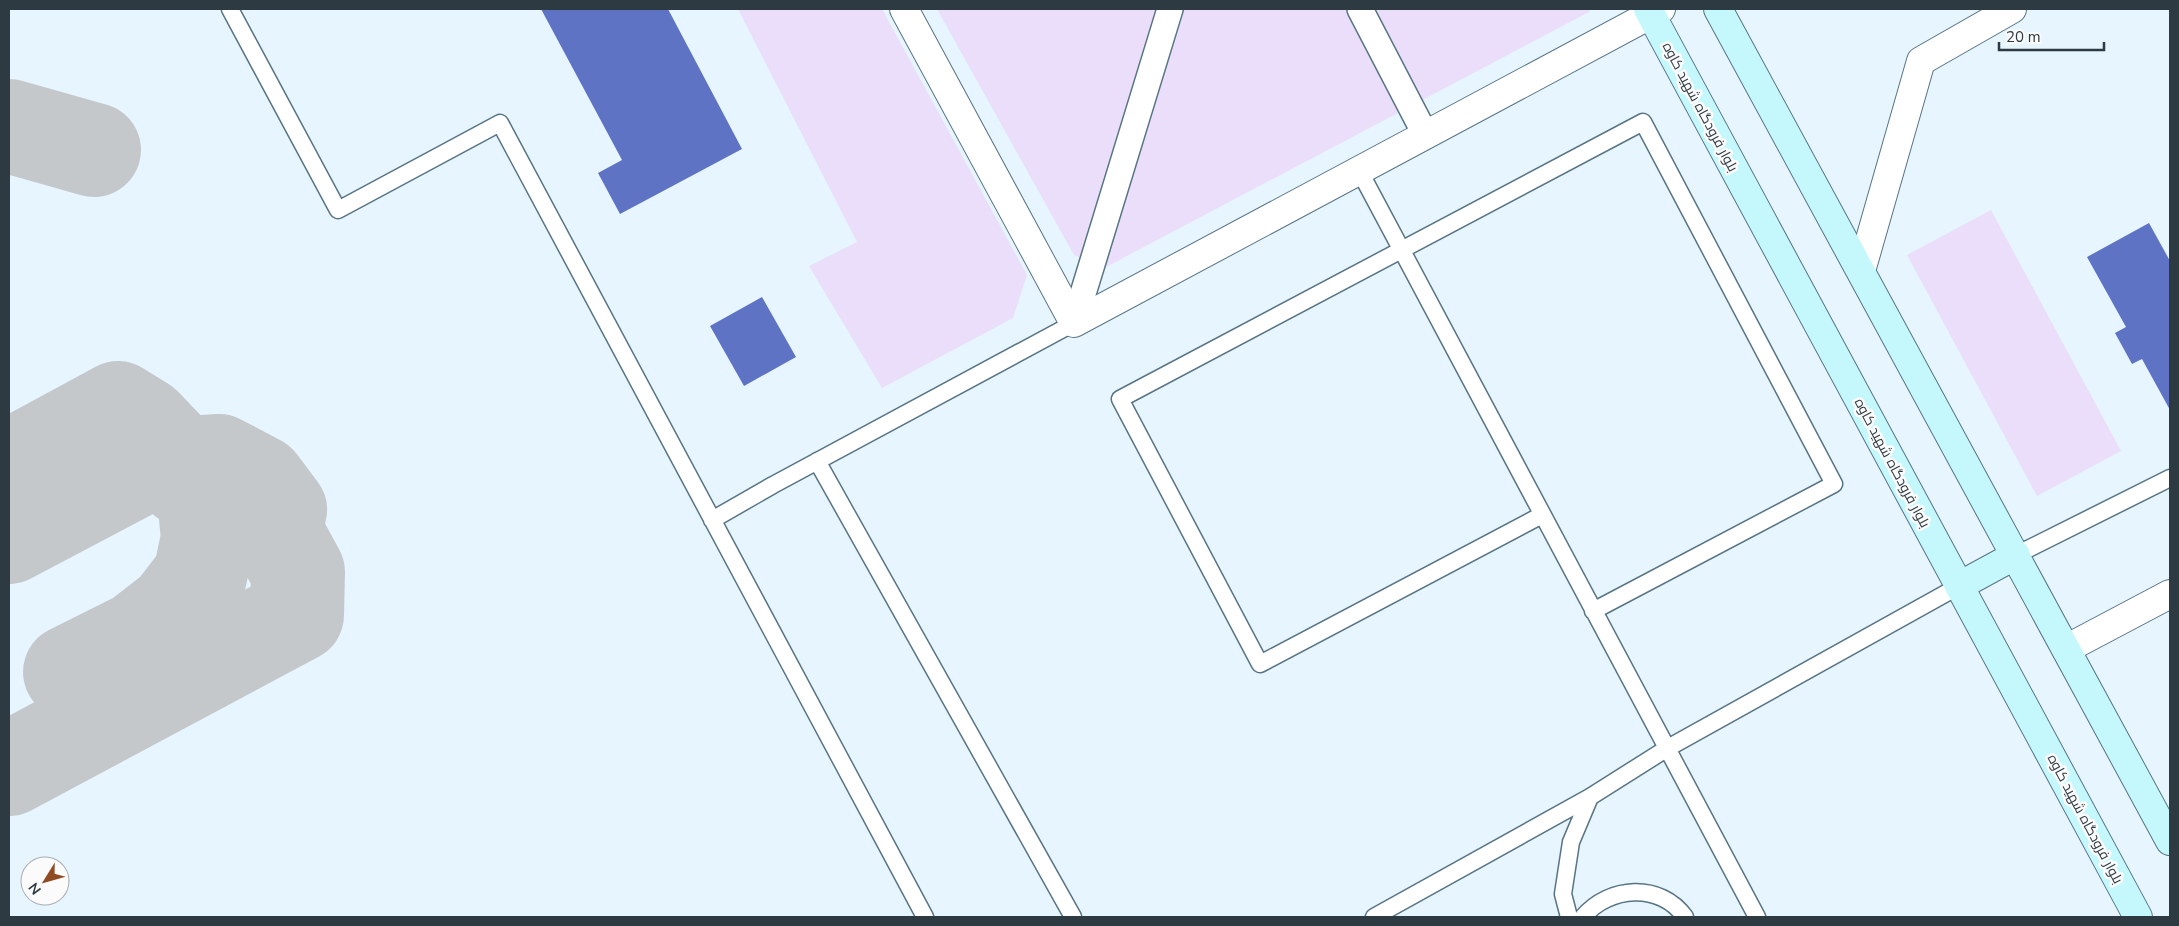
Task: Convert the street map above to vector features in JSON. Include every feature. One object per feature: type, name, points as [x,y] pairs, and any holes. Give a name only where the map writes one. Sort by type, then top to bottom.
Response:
[{"type":"main road","points":[[1718,9],[2170,841]]},
{"type":"main road","name":"بلوار فرودگاه شهید کاوه","points":[[1650,10],[2138,917]]},
{"type":"main road","points":[[1959,586],[2016,555]]},
{"type":"street","points":[[904,9],[1074,323]]},
{"type":"street","points":[[1074,323],[1170,9]]},
{"type":"street","points":[[1360,9],[1425,134]]},
{"type":"street","points":[[1860,271],[1921,61],[2012,9]]},
{"type":"street","points":[[1074,323],[1359,170],[1650,10]]},
{"type":"street","points":[[2066,649],[2170,594]]},
{"type":"lane","points":[[230,9],[338,210],[500,123],[925,917]]},
{"type":"lane","points":[[1542,515],[1260,664],[1120,399],[1643,122],[1834,484],[1593,611]]},
{"type":"lane","points":[[1359,170],[1757,917]]},
{"type":"lane","points":[[712,520],[817,461],[1074,323]]},
{"type":"lane","points":[[817,461],[1073,917]]},
{"type":"lane","points":[[2016,555],[2170,478]]},
{"type":"lane","points":[[1374,917],[1590,797],[1666,749],[1959,586]]},
{"type":"lane","points":[[1568,917],[1563,894],[1571,842],[1590,797]]},
{"type":"lane","points":[[1584,917],[1591,908],[1605,898],[1621,893],[1637,892],[1654,894],[1669,902],[1685,917]]},
{"type":"shaded area","points":[[9,9],[2170,9],[2170,917],[9,917]]},
{"type":"shaded area","points":[[738,9],[882,9],[1027,275],[1013,318],[882,388],[809,266],[857,242]]},
{"type":"shaded area","points":[[937,9],[1590,9],[1589,12],[1106,267],[1074,255]]},
{"type":"shaded area","points":[[1991,210],[2121,451],[2037,496],[1907,255]]},
{"type":"building","points":[[541,9],[668,9],[742,149],[620,214],[598,173],[622,160]]},
{"type":"building","points":[[2149,223],[2170,261],[2170,410],[2142,359],[2132,364],[2115,333],[2126,327],[2087,257]]},
{"type":"building","points":[[762,297],[796,357],[744,386],[710,326]]},
{"type":"taxiway","points":[[9,126],[94,150]]},
{"type":"taxiway","points":[[9,467],[118,408],[144,424],[166,447],[184,479],[189,481]]},
{"type":"taxiway","points":[[9,769],[297,615],[298,572],[275,530],[280,510],[259,482],[219,461],[143,466]]},
{"type":"taxiway","points":[[9,537],[134,471]]},
{"type":"taxiway","points":[[70,672],[138,638],[174,610],[200,576],[208,538],[203,487]]}]
